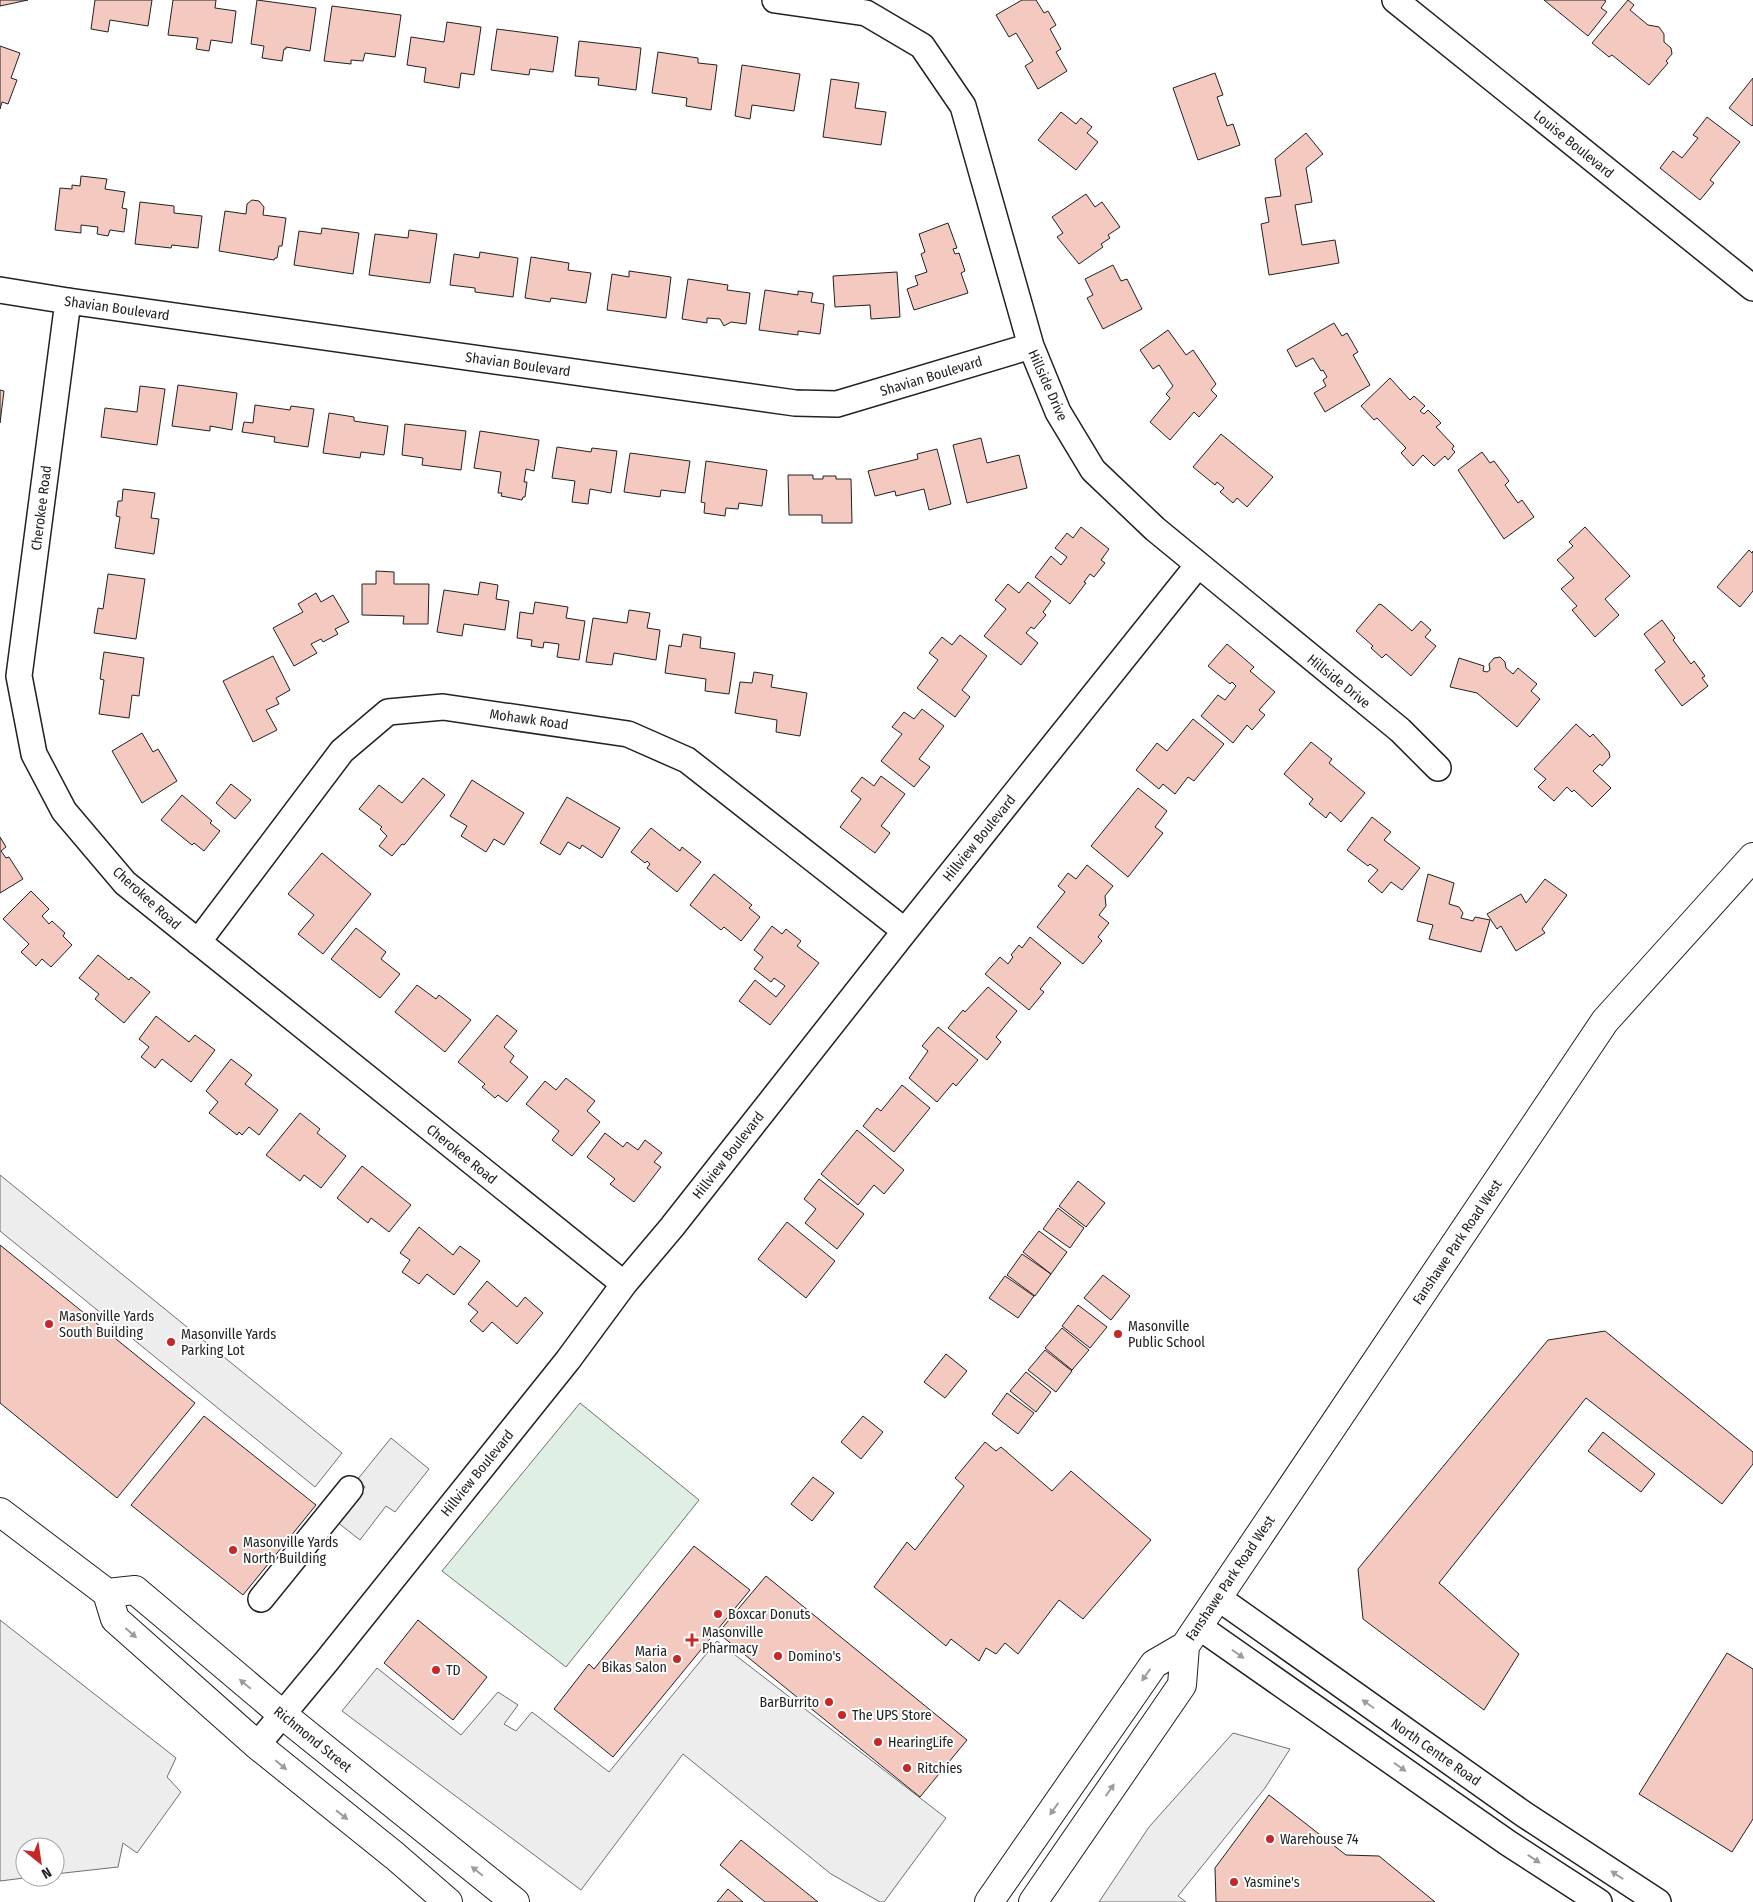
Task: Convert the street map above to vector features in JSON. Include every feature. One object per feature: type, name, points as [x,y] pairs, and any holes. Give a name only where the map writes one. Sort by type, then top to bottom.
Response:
[{"type":"main road","name":"Fanshawe Park Road West","points":[[989,1902],[1154,1664],[1192,1636],[1604,1021],[1753,857]]},
{"type":"main road","points":[[0,1512],[107,1593],[115,1619],[257,1745],[448,1902]]},
{"type":"main road","name":"Richmond Street","points":[[107,1593],[135,1590],[282,1715],[515,1902]]},
{"type":"main road","name":"Fanshawe Park Road West","points":[[1033,1902],[1182,1685],[1192,1636]]},
{"type":"street","name":"Hillside Drive","points":[[775,0],[866,13],[922,46],[963,106],[1031,346],[1058,412],[1093,470],[1155,529],[1400,730],[1438,768]]},
{"type":"street","name":"Louise Boulevard","points":[[1395,0],[1749,276]]},
{"type":"street","name":"Shavian Boulevard","points":[[0,290],[795,403],[837,404],[1031,346]]},
{"type":"street","name":"Cherokee Road","points":[[68,301],[19,676],[34,754],[64,811],[125,883],[624,1284]]},
{"type":"street","name":"Hillview Boulevard","points":[[257,1745],[562,1368],[624,1284],[672,1227],[904,931],[1198,565]]},
{"type":"street","name":"Mohawk Road","points":[[198,942],[342,751],[388,712],[442,707],[628,734],[687,760],[904,931]]},
{"type":"street","points":[[261,1600],[350,1490]]},
{"type":"street","name":"North Centre Road","points":[[1217,1597],[1525,1815],[1658,1902]]},
{"type":"street","points":[[1192,1636],[1599,1902]]},
{"type":"green space","points":[[580,1403],[699,1500],[566,1667],[442,1571]]},
{"type":"shaded area","name":"Masonville Yards Parking Lot","points":[[0,1175],[342,1453],[315,1487],[0,1231]]},
{"type":"shaded area","points":[[391,1438],[429,1469],[395,1512],[386,1506],[360,1540],[337,1522],[365,1487],[357,1480]]},
{"type":"shaded area","points":[[0,1620],[176,1758],[167,1777],[181,1792],[137,1853],[123,1843],[118,1867],[65,1873],[65,1837],[15,1837],[15,1879],[0,1881]]},
{"type":"shaded area","points":[[717,1641],[946,1818],[884,1902],[880,1902],[831,1874],[683,1754],[581,1890],[342,1711],[377,1668],[461,1735],[498,1692],[518,1705],[504,1724],[516,1731],[532,1712],[609,1772]]},
{"type":"shaded area","points":[[1233,1733],[1290,1749],[1265,1788],[1178,1896],[1186,1902],[1099,1902],[1149,1827]]},
{"type":"building","points":[[0,0],[28,0],[0,6]]},
{"type":"building","points":[[95,0],[152,0],[148,26],[110,20],[108,32],[91,29]]},
{"type":"building","points":[[173,0],[216,0],[215,8],[236,11],[232,43],[211,40],[209,51],[196,49],[198,38],[168,35]]},
{"type":"building","points":[[257,0],[316,8],[310,51],[286,47],[282,61],[262,58],[264,46],[251,44]]},
{"type":"building","points":[[1022,0],[1036,0],[1044,13],[1048,11],[1056,25],[1050,29],[1061,49],[1056,52],[1067,71],[1038,89],[1025,66],[1033,61],[1016,33],[1009,37],[996,15]]},
{"type":"building","points":[[1544,0],[1604,0],[1606,1],[1601,8],[1607,12],[1588,36]]},
{"type":"building","points":[[1628,0],[1634,5],[1630,10],[1648,25],[1659,27],[1664,34],[1664,42],[1671,48],[1672,54],[1666,61],[1668,63],[1649,85],[1612,55],[1609,57],[1592,43]]},
{"type":"building","points":[[332,6],[401,15],[395,57],[365,53],[363,61],[351,60],[351,64],[324,61]]},
{"type":"building","points":[[447,22],[481,27],[474,75],[461,73],[459,88],[424,82],[426,68],[407,65],[411,37],[444,42]]},
{"type":"building","points":[[497,29],[558,37],[553,72],[530,69],[529,75],[491,70]]},
{"type":"building","points":[[579,41],[641,48],[636,90],[598,85],[599,78],[575,76]]},
{"type":"building","points":[[0,46],[20,53],[11,78],[17,80],[8,104],[2,102],[0,109]]},
{"type":"building","points":[[658,52],[698,58],[698,63],[717,65],[711,110],[686,106],[687,98],[652,93]]},
{"type":"building","points":[[742,65],[800,74],[794,111],[752,105],[750,119],[735,116]]},
{"type":"building","points":[[1215,73],[1223,95],[1217,97],[1227,126],[1233,124],[1240,145],[1198,160],[1173,88]]},
{"type":"building","points":[[1753,78],[1753,125],[1752,126],[1729,108]]},
{"type":"building","points":[[831,79],[859,83],[855,108],[886,112],[881,145],[823,137]]},
{"type":"building","points":[[1061,112],[1076,124],[1081,118],[1092,127],[1087,133],[1098,142],[1076,170],[1038,140]]},
{"type":"building","points":[[1707,117],[1740,142],[1710,180],[1714,183],[1700,200],[1660,168],[1673,151],[1682,158],[1698,138],[1693,135]]},
{"type":"building","points":[[1306,133],[1323,154],[1306,168],[1312,202],[1295,205],[1302,245],[1335,240],[1339,263],[1269,275],[1261,224],[1269,222],[1265,198],[1281,196],[1275,159]]},
{"type":"building","points":[[81,176],[107,179],[105,189],[125,192],[122,208],[127,209],[124,232],[110,230],[108,236],[97,234],[98,227],[81,225],[81,233],[55,230],[60,188],[72,189],[72,185],[80,186]]},
{"type":"building","points":[[1086,194],[1095,207],[1102,202],[1120,227],[1108,235],[1110,238],[1101,244],[1103,247],[1079,264],[1057,237],[1063,233],[1052,217]]},
{"type":"building","points":[[252,200],[259,201],[264,207],[263,215],[286,218],[282,246],[279,246],[277,258],[274,260],[219,251],[225,211],[246,214],[247,204]]},
{"type":"building","points":[[140,202],[174,206],[174,213],[202,216],[198,248],[172,245],[171,248],[135,244]]},
{"type":"building","points":[[948,223],[957,248],[953,249],[955,254],[959,253],[965,271],[961,273],[968,293],[914,310],[907,289],[918,285],[915,276],[927,272],[921,254],[925,252],[919,234]]},
{"type":"building","points":[[322,228],[359,233],[353,274],[294,265],[299,231],[321,234]]},
{"type":"building","points":[[409,230],[437,234],[430,283],[369,275],[375,234],[408,238]]},
{"type":"building","points":[[480,252],[518,258],[513,297],[475,292],[475,288],[450,285],[454,254],[479,258]]},
{"type":"building","points":[[531,257],[569,263],[568,270],[591,273],[586,303],[551,298],[550,302],[525,298]]},
{"type":"building","points":[[1113,265],[1121,281],[1127,279],[1142,309],[1103,329],[1087,298],[1093,295],[1085,279]]},
{"type":"building","points":[[629,271],[671,277],[666,318],[607,310],[612,274],[629,277]]},
{"type":"building","points":[[897,272],[900,317],[871,319],[870,305],[835,307],[833,276]]},
{"type":"building","points":[[688,279],[728,285],[727,290],[750,293],[746,324],[731,322],[724,326],[720,319],[707,318],[707,323],[682,319]]},
{"type":"building","points":[[765,290],[798,295],[798,291],[813,293],[811,302],[824,304],[820,334],[798,331],[798,335],[759,330]]},
{"type":"building","points":[[1334,323],[1342,336],[1347,333],[1358,352],[1353,355],[1370,385],[1325,412],[1314,393],[1326,386],[1323,380],[1327,377],[1323,370],[1321,371],[1313,358],[1296,367],[1287,350]]},
{"type":"building","points":[[1168,330],[1186,355],[1193,350],[1216,384],[1211,390],[1217,396],[1199,417],[1194,412],[1170,440],[1150,422],[1170,398],[1166,394],[1173,386],[1159,365],[1153,369],[1140,350]]},
{"type":"building","points":[[1390,378],[1410,400],[1414,396],[1425,406],[1420,411],[1424,414],[1428,410],[1441,423],[1436,427],[1454,446],[1452,449],[1455,452],[1448,460],[1445,456],[1434,466],[1423,455],[1413,466],[1401,453],[1406,448],[1377,418],[1374,420],[1361,406]]},
{"type":"building","points":[[178,385],[237,393],[232,430],[210,426],[210,431],[172,426]]},
{"type":"building","points":[[140,386],[165,389],[157,445],[101,437],[105,408],[137,412]]},
{"type":"building","points":[[0,390],[4,391],[0,423]]},
{"type":"building","points":[[255,405],[290,410],[291,406],[314,409],[308,447],[274,442],[275,437],[242,432],[244,422],[253,423]]},
{"type":"building","points":[[329,413],[354,417],[354,421],[388,426],[384,455],[361,452],[360,458],[323,453]]},
{"type":"building","points":[[405,424],[466,431],[461,470],[422,465],[423,458],[402,455]]},
{"type":"building","points":[[480,431],[539,440],[534,471],[526,469],[524,482],[527,482],[525,497],[522,500],[501,496],[502,493],[498,493],[501,472],[474,468]]},
{"type":"building","points":[[1221,434],[1273,477],[1247,507],[1237,498],[1233,503],[1220,492],[1224,488],[1217,482],[1215,485],[1193,467]]},
{"type":"building","points":[[981,438],[987,463],[1019,455],[1027,488],[967,503],[953,445]]},
{"type":"building","points":[[557,447],[591,452],[592,448],[617,451],[611,493],[590,489],[588,504],[572,502],[575,481],[552,478]]},
{"type":"building","points":[[937,449],[951,504],[929,510],[924,489],[896,496],[895,491],[875,496],[868,471],[918,459],[917,454]]},
{"type":"building","points":[[1482,452],[1490,463],[1494,461],[1509,481],[1505,485],[1518,503],[1522,500],[1534,517],[1504,539],[1458,470]]},
{"type":"building","points":[[630,453],[690,461],[685,493],[661,490],[660,497],[624,492]]},
{"type":"building","points":[[706,461],[767,470],[762,506],[739,503],[738,509],[726,508],[725,516],[704,513],[705,503],[701,502]]},
{"type":"building","points":[[788,475],[813,475],[813,479],[823,479],[823,476],[836,476],[836,479],[851,479],[852,523],[822,523],[822,515],[789,515]]},
{"type":"building","points":[[123,489],[155,493],[151,518],[159,519],[154,554],[115,548],[120,517],[116,516],[118,501],[122,501]]},
{"type":"building","points":[[1081,527],[1109,549],[1101,560],[1105,563],[1094,577],[1090,574],[1084,582],[1086,583],[1070,604],[1035,577],[1051,556],[1061,565],[1067,557],[1055,548],[1067,533],[1073,538]]},
{"type":"building","points":[[1585,527],[1630,576],[1605,599],[1619,615],[1595,637],[1572,610],[1577,606],[1561,589],[1574,578],[1557,560],[1573,546],[1569,542]]},
{"type":"building","points":[[1749,550],[1752,553],[1753,551],[1753,591],[1740,607],[1717,587]]},
{"type":"building","points":[[376,571],[394,572],[394,584],[429,584],[428,624],[403,624],[404,616],[362,615],[362,584],[376,584]]},
{"type":"building","points":[[108,574],[145,579],[136,639],[94,633],[98,608],[103,609]]},
{"type":"building","points":[[480,582],[498,585],[496,599],[509,601],[505,630],[464,624],[462,636],[437,632],[444,590],[478,595]]},
{"type":"building","points":[[1028,582],[1051,601],[1043,612],[1046,615],[1034,629],[1031,627],[1026,633],[1038,643],[1021,665],[984,636],[1006,609],[995,600],[1008,584],[1019,593]]},
{"type":"building","points":[[316,593],[321,602],[333,595],[349,622],[335,629],[338,634],[323,642],[321,639],[311,644],[317,653],[294,666],[273,628],[303,612],[298,604]]},
{"type":"building","points":[[535,602],[568,607],[566,618],[585,621],[579,660],[557,657],[559,644],[544,642],[543,648],[531,646],[532,640],[517,638],[520,612],[533,614]]},
{"type":"building","points":[[1379,604],[1412,631],[1421,621],[1431,630],[1425,637],[1436,646],[1411,676],[1386,654],[1382,658],[1371,648],[1373,646],[1356,631]]},
{"type":"building","points":[[629,610],[650,613],[647,628],[660,630],[656,660],[614,653],[612,665],[586,662],[593,618],[627,623]]},
{"type":"building","points":[[1662,620],[1675,638],[1673,640],[1691,664],[1694,661],[1705,676],[1702,678],[1708,686],[1682,706],[1655,670],[1665,662],[1644,634]]},
{"type":"building","points":[[683,634],[701,637],[700,648],[735,653],[729,694],[705,691],[706,679],[665,673],[669,645],[681,647]]},
{"type":"building","points":[[960,635],[987,656],[962,690],[970,697],[955,717],[917,688],[938,660],[929,653],[942,637],[952,645]]},
{"type":"building","points":[[1227,644],[1254,667],[1250,671],[1275,692],[1259,710],[1265,715],[1252,730],[1247,725],[1233,743],[1201,716],[1218,695],[1225,700],[1236,686],[1232,682],[1230,684],[1208,666]]},
{"type":"building","points":[[104,652],[144,658],[139,696],[132,695],[129,718],[99,714],[104,680],[100,679]]},
{"type":"building","points":[[273,656],[290,690],[276,698],[279,704],[266,710],[277,730],[253,742],[223,681]]},
{"type":"building","points":[[1500,657],[1505,662],[1506,668],[1513,674],[1518,668],[1537,684],[1531,691],[1540,699],[1517,727],[1477,693],[1450,687],[1459,658],[1484,666],[1483,671],[1487,672],[1490,670],[1489,664],[1494,658]]},
{"type":"building","points":[[754,672],[773,675],[771,687],[807,693],[800,736],[776,732],[777,720],[735,713],[740,682],[752,683]]},
{"type":"building","points":[[922,709],[944,726],[919,759],[930,767],[914,787],[881,761],[902,734],[892,727],[904,712],[914,719]]},
{"type":"building","points":[[1193,719],[1224,744],[1194,781],[1188,777],[1175,794],[1163,784],[1159,789],[1136,770],[1157,743],[1167,751]]},
{"type":"building","points":[[1576,724],[1590,737],[1593,734],[1609,752],[1610,757],[1602,766],[1600,764],[1593,771],[1611,788],[1592,807],[1574,790],[1572,792],[1567,787],[1554,801],[1538,787],[1546,779],[1534,769]]},
{"type":"building","points":[[142,733],[153,752],[158,749],[177,781],[142,803],[112,751]]},
{"type":"building","points":[[1311,742],[1332,759],[1329,763],[1365,793],[1341,822],[1330,812],[1326,818],[1309,804],[1313,799],[1284,774]]},
{"type":"building","points":[[881,776],[905,794],[881,826],[890,833],[875,853],[840,827],[861,799],[851,791],[862,777],[874,786]]},
{"type":"building","points":[[423,778],[445,795],[404,845],[402,844],[392,856],[379,846],[387,836],[380,829],[382,827],[359,809],[379,785],[402,803]]},
{"type":"building","points":[[472,780],[524,813],[504,845],[494,839],[486,852],[461,836],[467,826],[450,816]]},
{"type":"building","points":[[231,784],[251,800],[235,819],[216,803]]},
{"type":"building","points":[[1138,788],[1167,811],[1155,827],[1163,833],[1128,877],[1091,846]]},
{"type":"building","points":[[182,795],[212,821],[210,823],[220,831],[204,851],[194,843],[192,845],[161,820]]},
{"type":"building","points":[[567,797],[620,828],[602,858],[582,845],[580,849],[568,842],[560,855],[540,843]]},
{"type":"building","points":[[1372,817],[1391,832],[1384,840],[1420,868],[1402,890],[1391,882],[1382,893],[1368,881],[1378,870],[1370,864],[1368,866],[1347,850]]},
{"type":"building","points":[[651,828],[680,851],[682,847],[701,862],[677,892],[647,868],[650,864],[647,861],[645,863],[631,852]]},
{"type":"building","points":[[0,837],[6,847],[1,851],[6,858],[9,857],[23,879],[0,893]]},
{"type":"building","points":[[322,853],[371,894],[323,954],[298,934],[314,915],[288,894]]},
{"type":"building","points":[[1087,865],[1113,886],[1105,896],[1106,906],[1099,915],[1109,923],[1098,937],[1102,941],[1083,964],[1037,927],[1065,892],[1058,886],[1068,873],[1076,879]]},
{"type":"building","points":[[714,874],[752,905],[749,908],[760,917],[741,941],[724,927],[721,930],[690,905]]},
{"type":"building","points":[[1428,874],[1454,883],[1449,904],[1459,907],[1463,913],[1461,918],[1473,921],[1475,917],[1490,920],[1481,952],[1429,939],[1433,925],[1417,921]]},
{"type":"building","points":[[1545,879],[1567,895],[1542,929],[1545,933],[1516,951],[1501,926],[1497,929],[1487,914],[1521,894],[1526,903]]},
{"type":"building","points":[[31,891],[49,909],[42,916],[49,924],[52,921],[65,933],[63,936],[72,945],[51,967],[42,959],[36,966],[21,952],[29,944],[3,919]]},
{"type":"building","points":[[772,926],[782,934],[786,929],[801,941],[797,946],[819,963],[770,1025],[739,1001],[755,980],[776,997],[785,986],[774,978],[771,982],[754,969],[763,957],[754,950]]},
{"type":"building","points":[[356,928],[386,952],[381,959],[400,974],[380,998],[331,959]]},
{"type":"building","points":[[1030,937],[1061,963],[1040,989],[1044,992],[1029,1010],[985,974],[1000,957],[1008,964],[1013,957],[1011,955],[1019,945],[1022,948]]},
{"type":"building","points":[[98,955],[129,980],[131,977],[150,992],[124,1023],[95,999],[99,994],[79,978]]},
{"type":"building","points":[[417,985],[436,999],[439,995],[471,1020],[445,1052],[395,1012]]},
{"type":"building","points":[[988,987],[1017,1011],[996,1037],[1001,1042],[987,1060],[948,1028],[963,1010],[965,1012]]},
{"type":"building","points":[[497,1015],[517,1031],[504,1047],[514,1056],[510,1062],[528,1077],[507,1102],[498,1095],[495,1098],[482,1087],[485,1084],[458,1062]]},
{"type":"building","points":[[156,1016],[189,1042],[195,1035],[215,1050],[191,1082],[162,1059],[155,1068],[141,1057],[149,1047],[139,1039]]},
{"type":"building","points":[[938,1027],[978,1060],[956,1086],[953,1083],[937,1102],[909,1078],[928,1051],[922,1046]]},
{"type":"building","points":[[231,1059],[252,1075],[245,1084],[278,1110],[259,1135],[249,1127],[242,1135],[239,1132],[237,1135],[209,1113],[218,1102],[206,1091]]},
{"type":"building","points":[[566,1078],[595,1101],[587,1111],[600,1122],[572,1156],[552,1140],[559,1131],[526,1104],[545,1081],[556,1090]]},
{"type":"building","points":[[902,1085],[930,1108],[894,1152],[863,1126],[877,1108],[881,1111]]},
{"type":"building","points":[[300,1113],[320,1129],[317,1133],[346,1156],[321,1188],[304,1175],[300,1181],[266,1155]]},
{"type":"building","points":[[857,1130],[904,1170],[884,1194],[874,1185],[858,1205],[821,1174]]},
{"type":"building","points":[[605,1133],[623,1147],[627,1142],[638,1150],[645,1140],[662,1153],[654,1162],[661,1167],[634,1202],[610,1184],[615,1179],[587,1157]]},
{"type":"building","points":[[362,1166],[411,1205],[389,1232],[371,1218],[368,1223],[337,1198]]},
{"type":"building","points":[[819,1179],[864,1214],[837,1249],[805,1223],[816,1209],[804,1199]]},
{"type":"building","points":[[1078,1181],[1105,1203],[1086,1227],[1059,1206]]},
{"type":"building","points":[[1058,1208],[1084,1228],[1070,1248],[1043,1229]]},
{"type":"building","points":[[787,1222],[835,1261],[806,1298],[758,1259]]},
{"type":"building","points":[[419,1227],[453,1255],[460,1246],[480,1261],[454,1295],[427,1274],[419,1284],[402,1272],[410,1260],[400,1253]]},
{"type":"building","points":[[1039,1231],[1067,1252],[1051,1274],[1023,1252]]},
{"type":"building","name":"Masonville Yards South Building","points":[[0,1245],[195,1403],[117,1498],[0,1403]]},
{"type":"building","points":[[1022,1254],[1051,1274],[1035,1296],[1007,1275]]},
{"type":"building","points":[[1103,1275],[1130,1296],[1111,1320],[1084,1298]]},
{"type":"building","points":[[1005,1276],[1034,1296],[1018,1318],[989,1298]]},
{"type":"building","points":[[487,1281],[517,1307],[525,1297],[543,1313],[517,1344],[492,1322],[483,1332],[470,1321],[478,1312],[468,1304]]},
{"type":"building","points":[[1078,1305],[1107,1327],[1090,1348],[1062,1326]]},
{"type":"building","points":[[1062,1328],[1089,1350],[1072,1370],[1045,1348]]},
{"type":"building","points":[[1605,1331],[1753,1452],[1753,1464],[1722,1504],[1586,1398],[1439,1583],[1519,1654],[1484,1710],[1363,1619],[1358,1569],[1548,1340]]},
{"type":"building","points":[[1045,1350],[1072,1371],[1056,1392],[1028,1370]]},
{"type":"building","points":[[946,1354],[967,1371],[945,1398],[924,1382]]},
{"type":"building","points":[[1026,1372],[1051,1392],[1036,1412],[1010,1391]]},
{"type":"building","points":[[1007,1393],[1034,1413],[1018,1434],[992,1414]]},
{"type":"building","name":"Masonville Yards North Building","points":[[204,1416],[316,1505],[243,1595],[131,1505]]},
{"type":"building","points":[[863,1416],[883,1432],[861,1459],[841,1442]]},
{"type":"building","points":[[1603,1432],[1655,1474],[1641,1492],[1588,1451]]},
{"type":"building","points":[[985,1442],[996,1451],[1001,1447],[1052,1491],[1071,1471],[1151,1540],[1083,1619],[1059,1600],[1018,1654],[1005,1643],[996,1654],[986,1648],[979,1661],[951,1639],[946,1646],[874,1587],[907,1542],[915,1550],[964,1486],[955,1478]]},
{"type":"building","points":[[813,1477],[834,1493],[812,1521],[791,1504]]},
{"type":"building","points":[[694,1546],[750,1590],[613,1757],[554,1709],[589,1664],[594,1669]]},
{"type":"building","points":[[766,1576],[967,1740],[920,1797],[718,1633]]},
{"type":"building","name":"TD","points":[[418,1620],[487,1677],[453,1720],[384,1663]]},
{"type":"building","points":[[1727,1653],[1753,1669],[1753,1819],[1732,1852],[1639,1794]]},
{"type":"building","points":[[1269,1795],[1346,1855],[1379,1856],[1435,1902],[1216,1902],[1215,1868]]},
{"type":"building","points":[[741,1840],[818,1902],[765,1902],[720,1865]]},
{"type":"building","points":[[728,1889],[743,1902],[717,1902]]},
{"type":"place","name":"Masonville Yards South Building","points":[[49,1324]]},
{"type":"place","name":"Masonville Public School","points":[[1118,1334]]},
{"type":"place","name":"Masonville Yards Parking Lot","points":[[171,1342]]},
{"type":"place","name":"Masonville Yards North Building","points":[[233,1550]]},
{"type":"place","name":"Boxcar Donuts","points":[[718,1614]]},
{"type":"place","name":"Masonville Pharmacy","points":[[692,1640]]},
{"type":"place","name":"Domino's","points":[[778,1656]]},
{"type":"place","name":"Maria Bikas Salon","points":[[677,1659]]},
{"type":"place","name":"TD","points":[[436,1670]]},
{"type":"place","name":"BarBurrito","points":[[829,1702]]},
{"type":"place","name":"The UPS Store","points":[[842,1715]]},
{"type":"place","name":"HearingLife","points":[[878,1742]]},
{"type":"place","name":"Ritchies","points":[[907,1768]]},
{"type":"place","name":"Warehouse 74","points":[[1270,1839]]},
{"type":"place","name":"Yasmine's","points":[[1234,1882]]}]
